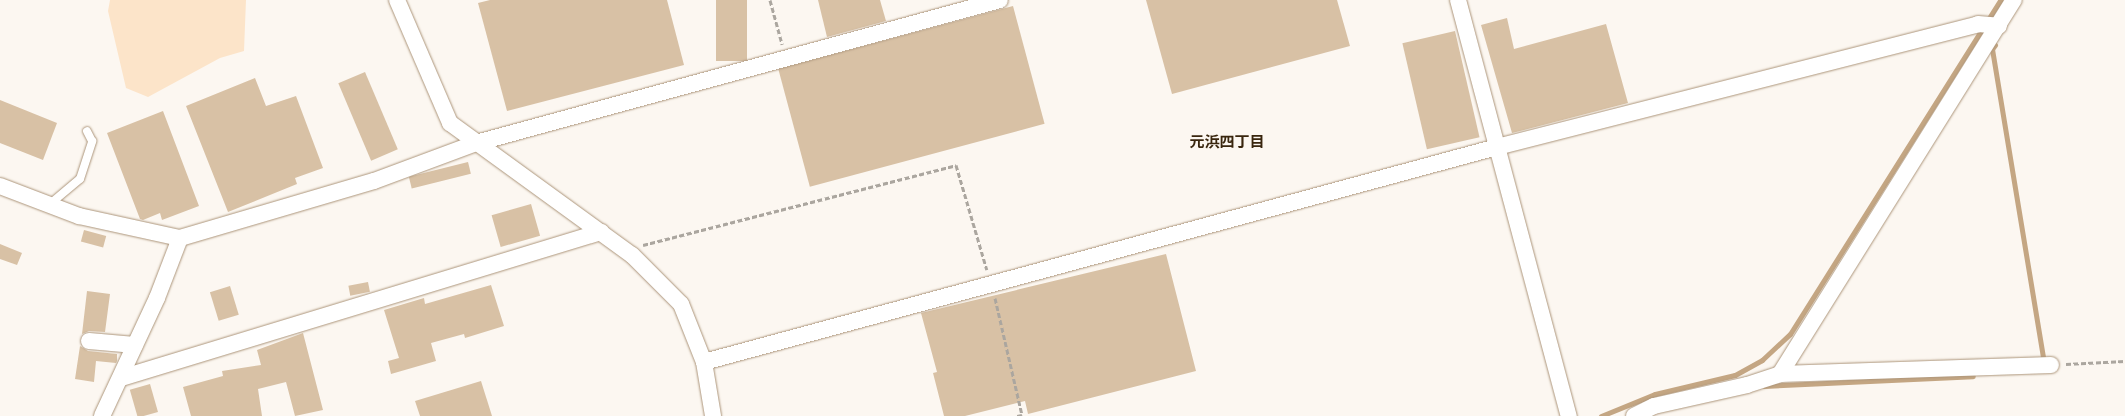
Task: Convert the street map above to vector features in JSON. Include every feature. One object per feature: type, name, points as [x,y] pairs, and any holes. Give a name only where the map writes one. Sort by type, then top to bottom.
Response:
[{"type":"street","points":[[397,0],[450,123],[625,250],[681,304],[704,362],[713,416]]},
{"type":"street","points":[[0,186],[49,205],[119,226],[180,238],[374,181],[476,143],[1000,0]]},
{"type":"street","points":[[1458,0],[1569,416]]},
{"type":"street","points":[[1780,374],[2014,0]]},
{"type":"street","points":[[704,362],[1497,147],[1978,24],[1999,26]]},
{"type":"street","points":[[120,378],[601,232]]},
{"type":"street","points":[[102,416],[136,345],[180,238]]},
{"type":"street","points":[[89,341],[136,345]]},
{"type":"street","points":[[1634,416],[1654,406],[1747,385],[1780,374],[2044,365]]},
{"type":"lane","points":[[49,205],[80,179],[92,141],[87,131]]},
{"type":"path","points":[[770,0],[786,57]]},
{"type":"path","points":[[625,250],[956,164],[992,284],[1022,415],[1017,416]]},
{"type":"path","points":[[2044,365],[2125,361]]},
{"type":"shaded area","points":[[110,0],[246,0],[244,51],[220,58],[148,97],[126,88],[108,11]]},
{"type":"building","points":[[490,0],[667,0],[684,65],[507,111],[478,3]]},
{"type":"building","points":[[716,0],[747,0],[747,61],[716,61]]},
{"type":"building","points":[[818,0],[880,0],[886,21],[827,37]]},
{"type":"building","points":[[1146,0],[1337,0],[1350,46],[1172,94]]},
{"type":"building","points":[[1013,6],[1045,124],[810,187],[778,69]]},
{"type":"building","points":[[1507,18],[1514,49],[1606,24],[1628,103],[1512,133],[1481,25]]},
{"type":"building","points":[[1455,31],[1480,137],[1427,149],[1402,43]]},
{"type":"building","points":[[365,72],[398,149],[371,161],[338,83]]},
{"type":"building","points":[[255,78],[266,106],[296,96],[323,168],[295,178],[297,184],[228,212],[186,106]]},
{"type":"building","points":[[0,100],[57,123],[43,160],[0,143]]},
{"type":"building","points":[[163,111],[199,206],[162,220],[160,213],[143,220],[140,219],[107,133]]},
{"type":"building","points":[[468,162],[471,174],[412,188],[409,177]]},
{"type":"building","points":[[531,204],[540,236],[501,247],[492,215]]},
{"type":"building","points":[[84,230],[106,236],[103,248],[81,242]]},
{"type":"building","points":[[0,244],[22,253],[17,265],[0,259]]},
{"type":"building","points":[[1166,254],[1196,371],[1028,414],[1025,401],[965,416],[944,416],[933,373],[937,372],[921,313]]},
{"type":"building","points":[[368,282],[370,292],[350,296],[348,286]]},
{"type":"building","points":[[491,285],[504,326],[465,338],[464,334],[431,343],[436,361],[391,374],[388,361],[399,358],[384,310],[424,298],[425,304]]},
{"type":"building","points":[[230,286],[239,315],[219,321],[210,292]]},
{"type":"building","points":[[87,291],[110,294],[105,332],[89,331],[82,334]]},
{"type":"building","points":[[303,333],[323,410],[295,416],[286,382],[258,389],[262,416],[191,416],[183,387],[223,376],[222,371],[261,365],[257,350]]},
{"type":"building","points":[[80,346],[88,351],[117,354],[117,361],[116,363],[96,361],[94,382],[75,379]]},
{"type":"building","points":[[481,381],[492,416],[420,416],[415,401]]},
{"type":"building","points":[[150,384],[158,412],[137,416],[130,390]]},
{"type":"waterway","points":[[1601,416],[1655,394],[1735,375],[1762,360],[1790,334],[2000,0]]},
{"type":"waterway","points":[[1995,45],[1992,49],[2044,362]]},
{"type":"waterway","points":[[1764,386],[1973,376]]},
{"type":"district","name":"元浜四丁目","points":[[1227,143]]}]
